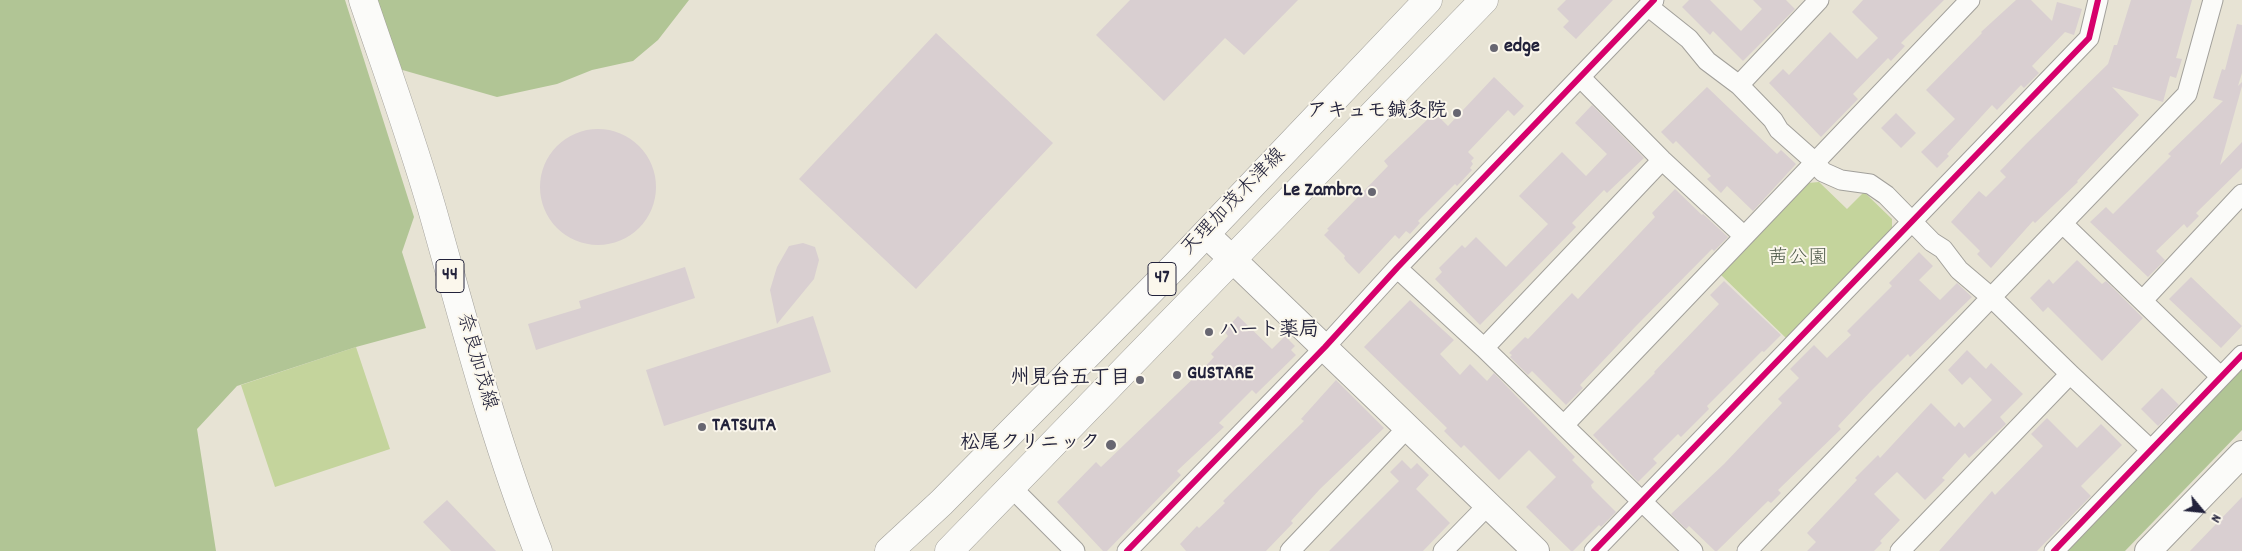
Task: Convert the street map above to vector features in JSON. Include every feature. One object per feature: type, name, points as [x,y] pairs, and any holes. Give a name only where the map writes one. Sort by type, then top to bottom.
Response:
[{"type":"main road","name":"奈良加茂線","points":[[363,0],[416,156],[495,429],[517,497],[538,551]]},
{"type":"main road","name":"天理加茂木津線","points":[[889,551],[941,503],[1206,234],[1428,0]]},
{"type":"main road","name":"天理加茂木津線","points":[[949,551],[1484,0]]},
{"type":"street","points":[[1739,86],[1819,0]]},
{"type":"street","points":[[1564,425],[1970,0]]},
{"type":"street","points":[[1594,551],[2089,38],[2098,0]]},
{"type":"street","points":[[1747,551],[2187,94],[2213,0]]},
{"type":"street","points":[[1127,551],[1325,347],[1397,268],[1652,3],[1689,39],[1707,61],[1739,86],[1773,120],[1779,130],[1815,162],[1823,172],[1841,180],[1870,184],[1886,195],[1932,242],[1943,249],[1959,270],[1992,298],[2151,450]]},
{"type":"street","points":[[1580,78],[1662,160],[1744,236]]},
{"type":"street","points":[[1484,348],[1662,160]]},
{"type":"street","points":[[2143,300],[2242,194]]},
{"type":"street","points":[[2063,224],[2221,377]]},
{"type":"street","points":[[1206,234],[1536,551]]},
{"type":"street","points":[[1397,268],[1484,348],[1693,551]]},
{"type":"street","points":[[2054,551],[2242,355]]},
{"type":"street","points":[[1900,551],[2070,374]]},
{"type":"street","points":[[1290,551],[1408,427]]},
{"type":"street","points":[[2148,551],[2242,454]]},
{"type":"street","points":[[1011,487],[1075,551]]},
{"type":"street","points":[[1443,551],[1489,504]]},
{"type":"green space","points":[[0,0],[345,0],[414,217],[402,252],[426,328],[356,347],[237,386],[197,429],[216,551],[0,551]]},
{"type":"green space","points":[[376,0],[689,0],[658,40],[633,61],[592,70],[557,84],[497,97],[399,69]]},
{"type":"green space","name":"茜公園","points":[[1819,182],[1847,209],[1864,192],[1892,219],[1892,230],[1787,339],[1720,274],[1808,183]]},
{"type":"green space","points":[[356,347],[390,449],[275,487],[241,385]]},
{"type":"green space","points":[[2242,365],[2242,430],[2125,551],[2063,551]]},
{"type":"building","points":[[1130,0],[1298,0],[1244,55],[1225,38],[1164,101],[1096,35]]},
{"type":"building","points":[[1566,0],[1613,0],[1576,39],[1563,27],[1569,21],[1557,9]]},
{"type":"building","points":[[1689,0],[1710,0],[1741,31],[1762,9],[1753,0],[1786,0],[1795,9],[1743,61],[1713,31],[1710,35],[1682,7]]},
{"type":"building","points":[[1863,0],[1944,0],[1901,43],[1905,46],[1891,61],[1888,58],[1853,94],[1858,99],[1821,137],[1769,83],[1783,69],[1789,75],[1830,32],[1857,59],[1878,38],[1852,12]]},
{"type":"building","points":[[2016,0],[2031,0],[2052,21],[2057,2],[2082,9],[2074,35],[2065,32],[2032,66],[2039,73],[2024,88],[2021,85],[1997,110],[1992,105],[1947,154],[1949,156],[1937,168],[1921,152],[1955,119],[1926,90],[1981,32]]},
{"type":"building","points":[[2131,0],[2192,0],[2176,58],[2182,59],[2176,78],[2170,76],[2163,102],[2112,87],[2139,115],[2078,182],[2035,223],[2033,221],[1991,268],[1977,254],[1980,251],[1951,222],[1979,191],[1986,197],[2006,177],[2000,171],[2108,64],[2114,45],[2117,45]]},
{"type":"building","points":[[2237,24],[2242,25],[2242,73],[2238,86],[2242,82],[2242,86],[2220,165],[2242,142],[2242,168],[2196,213],[2199,216],[2187,228],[2184,224],[2156,251],[2165,260],[2148,277],[2090,222],[2106,207],[2113,214],[2171,156],[2168,154],[2223,101],[2213,98],[2222,69],[2225,70]]},
{"type":"building","points":[[936,33],[1053,143],[916,289],[799,179]]},
{"type":"building","points":[[1494,77],[1524,106],[1514,116],[1508,110],[1468,152],[1474,158],[1471,161],[1473,164],[1470,168],[1472,170],[1418,221],[1420,223],[1410,234],[1406,231],[1399,239],[1395,235],[1359,274],[1346,261],[1345,256],[1324,235],[1329,230],[1327,229],[1388,166],[1384,161],[1429,118],[1435,113],[1448,126]]},
{"type":"building","points":[[1707,87],[1777,154],[1781,150],[1796,164],[1753,211],[1727,186],[1721,193],[1707,179],[1711,176],[1676,141],[1673,144],[1661,132]]},
{"type":"building","points":[[1592,105],[1644,158],[1607,193],[1604,190],[1572,223],[1576,227],[1480,325],[1435,279],[1442,272],[1439,268],[1462,245],[1465,248],[1476,237],[1506,267],[1548,224],[1519,196],[1562,152],[1586,176],[1607,154],[1575,123]]},
{"type":"building","points":[[1896,113],[1916,133],[1901,148],[1881,128]]},
{"type":"building","points":[[598,129],[620,133],[639,146],[652,165],[656,187],[652,209],[639,228],[620,241],[598,245],[576,241],[557,228],[544,209],[540,187],[544,165],[557,146],[576,133]]},
{"type":"building","points":[[1675,189],[1728,237],[1714,251],[1712,249],[1636,326],[1580,385],[1583,388],[1566,405],[1532,371],[1528,375],[1510,357],[1512,355],[1509,353],[1525,337],[1528,339],[1572,293],[1578,299],[1655,217],[1652,213]]},
{"type":"building","points":[[803,243],[815,247],[819,260],[814,279],[777,324],[770,290],[777,267],[789,246]]},
{"type":"building","points":[[1919,252],[1933,266],[1919,280],[1940,300],[1957,283],[1972,297],[1910,357],[1908,354],[1838,426],[1841,429],[1778,490],[1781,493],[1771,503],[1768,501],[1717,551],[1689,526],[1686,529],[1671,514],[1724,464],[1782,403],[1778,399],[1799,378],[1790,369],[1814,345],[1827,358],[1851,335],[1847,331],[1892,286],[1889,283]]},
{"type":"building","points":[[2077,260],[2102,284],[2106,281],[2143,318],[2102,361],[2048,307],[2043,312],[2030,298],[2049,279],[2053,284]]},
{"type":"building","points":[[685,267],[695,298],[536,350],[528,324],[581,308],[579,301]]},
{"type":"building","points":[[2191,277],[2242,326],[2221,348],[2169,299]]},
{"type":"building","points":[[1724,281],[1781,335],[1764,352],[1762,351],[1707,406],[1709,409],[1681,437],[1678,434],[1653,459],[1657,463],[1638,482],[1593,435],[1655,373],[1719,304],[1710,295]]},
{"type":"building","points":[[1410,300],[1454,340],[1440,354],[1460,375],[1470,364],[1487,381],[1494,373],[1575,457],[1572,460],[1594,482],[1591,485],[1592,488],[1616,512],[1601,527],[1599,525],[1573,551],[1526,507],[1556,477],[1529,450],[1499,480],[1464,445],[1461,448],[1444,431],[1447,428],[1364,347]]},
{"type":"building","points":[[813,316],[831,372],[664,426],[646,370]]},
{"type":"building","points":[[1238,316],[1272,349],[1285,336],[1295,346],[1291,350],[1296,355],[1256,394],[1252,390],[1219,423],[1224,427],[1177,471],[1181,475],[1107,551],[1103,551],[1057,502],[1096,462],[1101,467],[1202,370],[1214,357],[1211,354],[1228,336],[1224,331]]},
{"type":"building","points":[[1967,350],[1986,369],[1991,363],[2023,394],[2000,417],[2006,424],[1969,458],[1965,453],[1942,478],[1945,480],[1925,500],[1897,472],[1874,494],[1900,520],[1880,541],[1882,543],[1874,551],[1807,551],[1816,542],[1807,533],[1857,480],[1855,478],[1878,455],[1880,458],[1931,403],[1955,427],[1959,422],[1964,428],[1992,400],[1970,377],[1962,385],[1948,370]]},
{"type":"building","points":[[1336,380],[1384,428],[1320,489],[1291,521],[1293,523],[1266,551],[1186,551],[1180,544],[1197,526],[1199,528],[1225,503],[1223,501],[1304,421],[1301,419]]},
{"type":"building","points":[[2162,388],[2179,405],[2158,426],[2141,409]]},
{"type":"building","points":[[2047,418],[2077,448],[2101,424],[2122,445],[2081,486],[2091,496],[2037,551],[1939,551],[1992,491],[1995,495],[2043,446],[2031,434]]},
{"type":"building","points":[[1402,460],[1411,469],[1417,463],[1429,475],[1416,489],[1450,523],[1423,551],[1329,551],[1399,481],[1390,472]]},
{"type":"building","points":[[2242,497],[2242,551],[2190,551]]},
{"type":"building","points":[[447,500],[496,551],[451,551],[423,522]]},
{"type":"cycle path","points":[[1127,551],[1325,347],[1397,268],[1654,0]]},
{"type":"cycle path","points":[[1594,551],[2089,38],[2098,0]]},
{"type":"cycle path","points":[[2054,551],[2242,355]]},
{"type":"place","name":"edge","points":[[1494,48]]},
{"type":"place","name":"アキュモ鍼灸院","points":[[1457,113]]},
{"type":"place","name":"Le Zambra","points":[[1372,192]]},
{"type":"place","name":"ハート薬局","points":[[1209,332]]},
{"type":"place","name":"GUSTARE","points":[[1177,375]]},
{"type":"place","name":"州見台五丁目","points":[[1140,380]]},
{"type":"place","name":"TATSUTA","points":[[702,427]]},
{"type":"place","name":"松尾クリニック","points":[[1111,445]]}]
